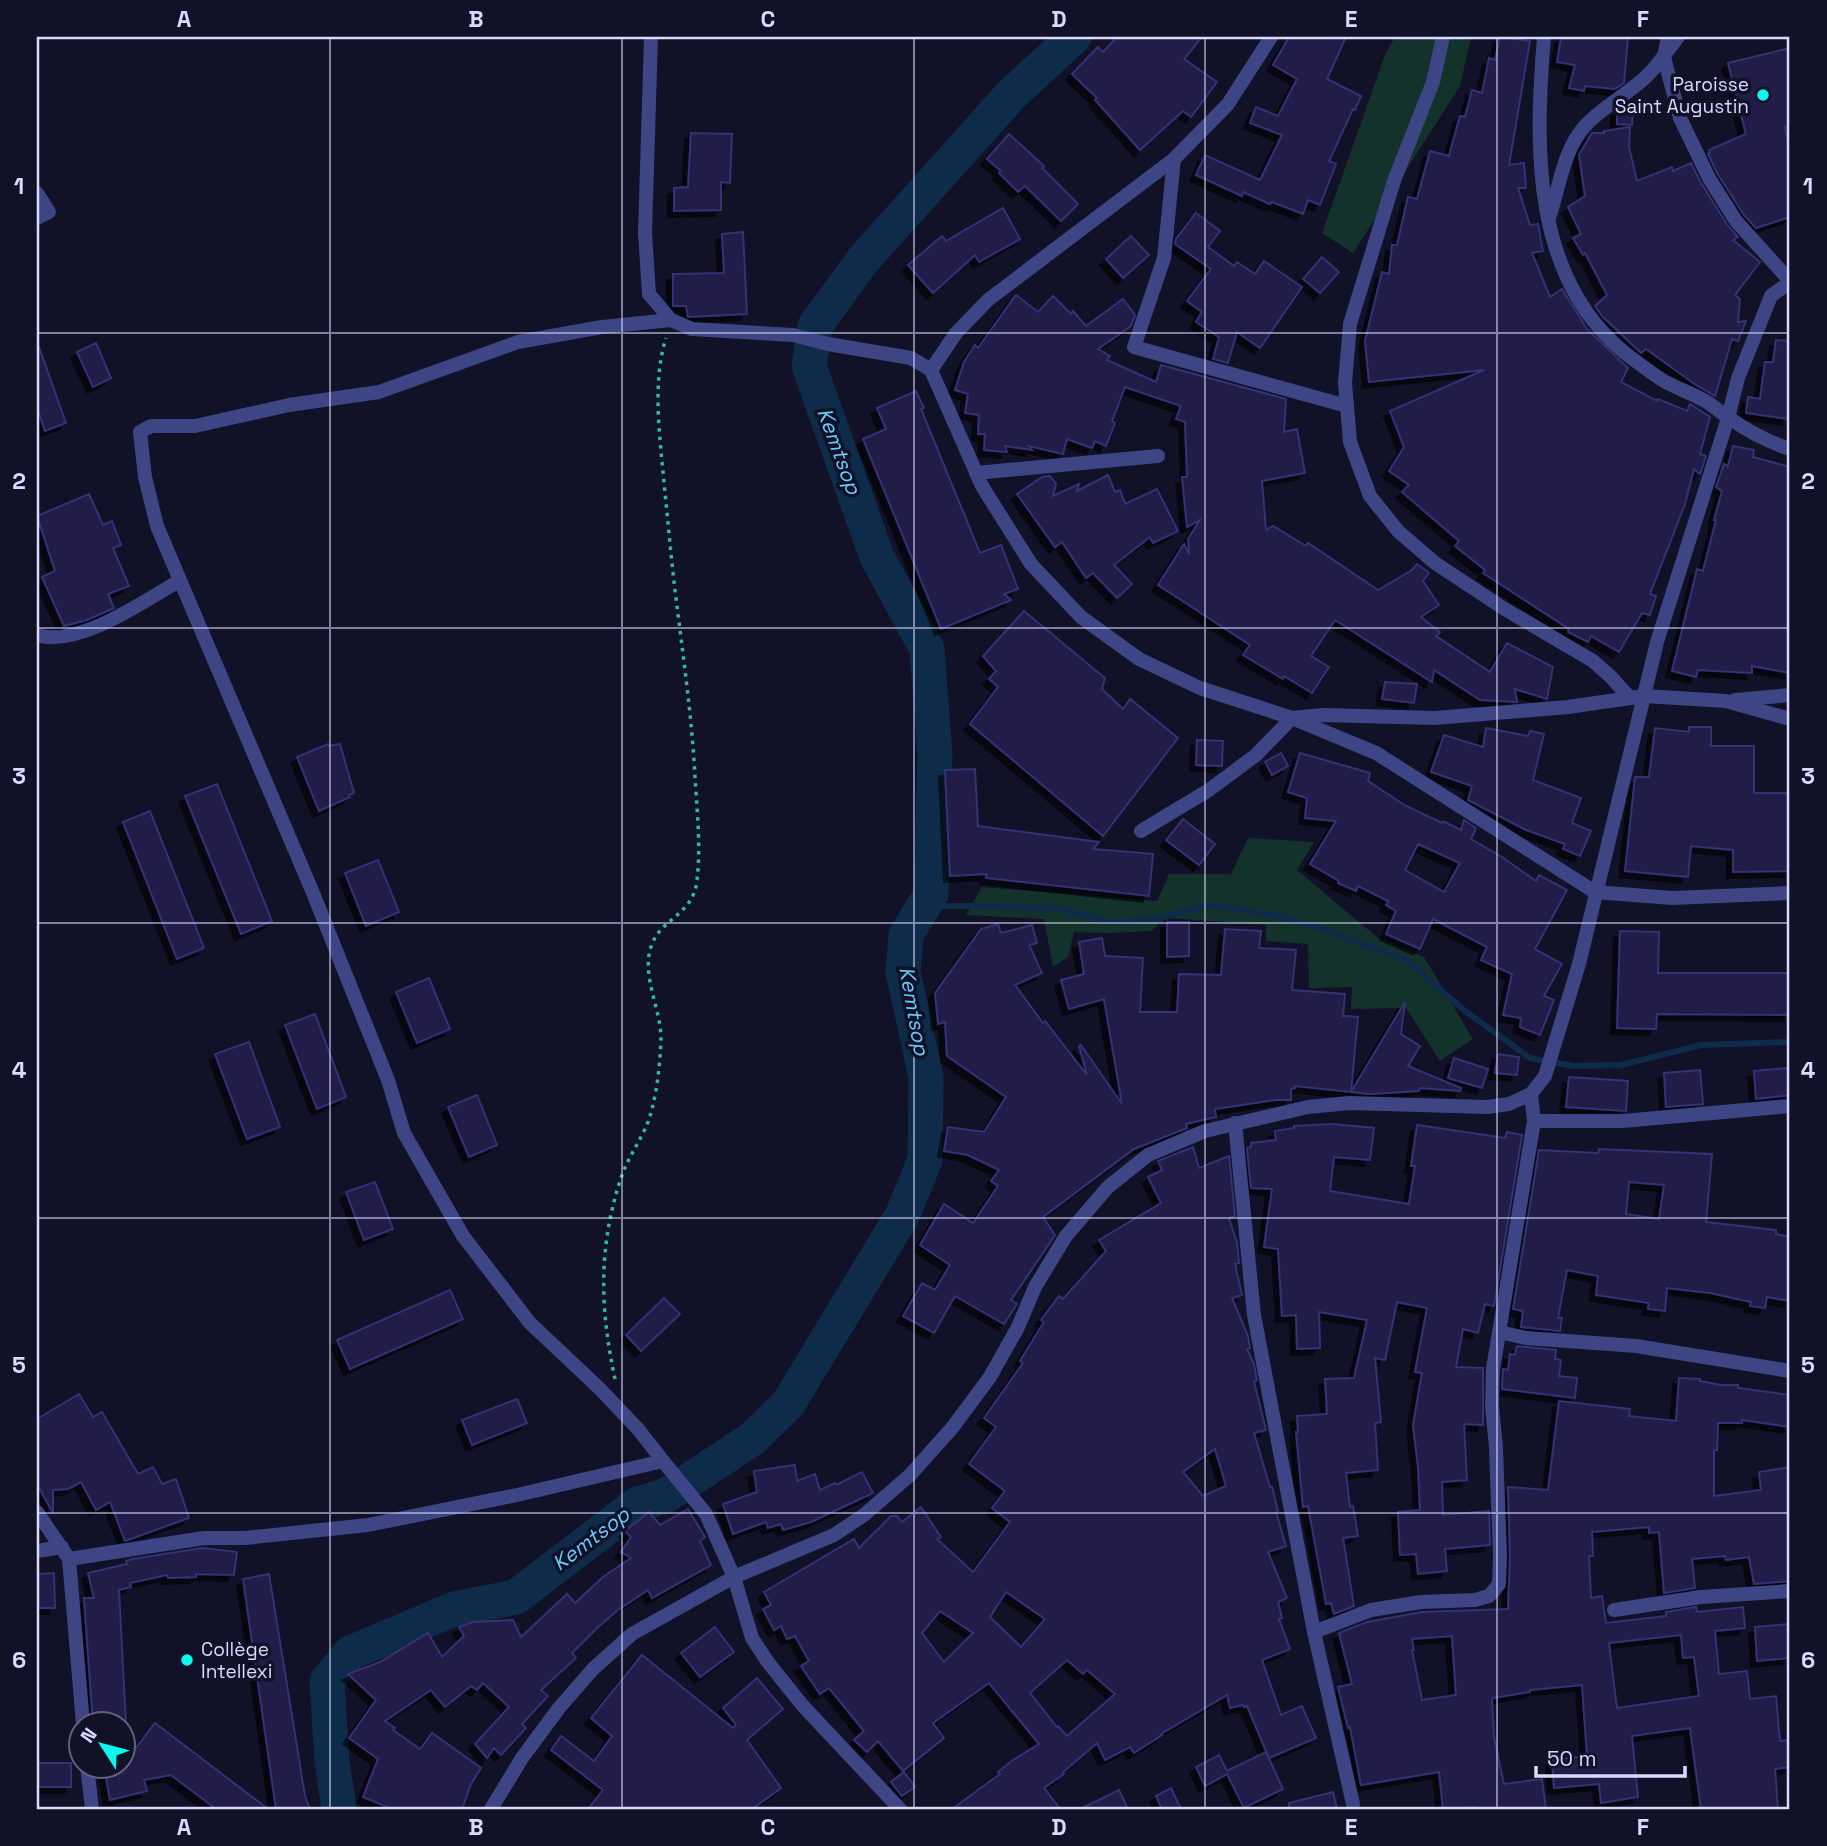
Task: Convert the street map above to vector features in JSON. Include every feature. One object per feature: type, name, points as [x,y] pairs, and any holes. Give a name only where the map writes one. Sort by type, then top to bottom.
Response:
[{"type":"street","points":[[651,37],[645,233],[648,282],[649,294],[671,320],[692,329],[793,335],[828,344],[911,358],[931,370],[982,486],[1031,564],[1081,617],[1139,659],[1200,688],[1292,718],[1376,753],[1595,892],[1672,898],[1790,893]]},
{"type":"street","points":[[931,370],[956,333],[988,300],[1174,159],[1228,104],[1271,37]]},
{"type":"street","points":[[1443,37],[1433,82],[1394,181],[1350,324],[1345,383],[1350,442],[1370,496],[1398,531],[1435,563],[1503,608],[1593,661],[1637,697]]},
{"type":"street","points":[[1544,37],[1540,77],[1539,159],[1547,223],[1566,280],[1587,314],[1633,359],[1663,380],[1708,402],[1728,418],[1768,442],[1790,449]]},
{"type":"street","points":[[491,1809],[522,1758],[559,1708],[615,1648],[651,1622],[704,1596],[734,1577],[834,1535],[864,1515],[911,1475],[952,1428],[990,1377],[1018,1327],[1035,1287],[1066,1237],[1108,1187],[1148,1155],[1205,1131],[1308,1107],[1349,1103],[1487,1107],[1509,1104],[1531,1094],[1545,1076],[1576,975],[1637,697],[1657,642],[1728,418],[1738,378],[1757,326],[1771,296],[1790,282],[1736,221],[1709,178],[1681,118],[1664,57],[1668,37]]},
{"type":"street","points":[[1547,223],[1568,156],[1583,128],[1607,105],[1637,85],[1664,57],[1678,37]]},
{"type":"street","points":[[1174,159],[1164,258],[1134,347],[1347,406]]},
{"type":"street","points":[[37,193],[49,212],[37,218]]},
{"type":"street","points":[[671,320],[602,327],[518,342],[379,392],[289,405],[195,426],[151,426],[140,432],[145,477],[157,526],[318,906],[388,1080],[404,1133],[463,1236],[530,1324],[600,1389],[638,1429],[706,1514],[734,1577],[752,1638],[767,1661],[803,1706],[900,1809]]},
{"type":"street","points":[[976,473],[1158,456]]},
{"type":"street","points":[[37,635],[44,637],[72,634],[97,627],[179,581]]},
{"type":"street","points":[[1141,831],[1209,790],[1256,755],[1292,718],[1323,715],[1434,718],[1568,707],[1637,697],[1727,701],[1790,695]]},
{"type":"street","points":[[1727,701],[1790,719]]},
{"type":"street","points":[[1314,1632],[1371,1610],[1421,1602],[1475,1600],[1489,1596],[1499,1584],[1493,1369],[1534,1121],[1531,1094]]},
{"type":"street","points":[[1534,1121],[1623,1121],[1790,1106]]},
{"type":"street","points":[[1235,1123],[1254,1315],[1314,1632],[1353,1804]]},
{"type":"street","points":[[1499,1332],[1526,1338],[1636,1346],[1790,1371]]},
{"type":"street","points":[[37,1551],[65,1553],[204,1538],[245,1538],[368,1525],[667,1466]]},
{"type":"street","points":[[37,1512],[65,1553],[82,1710]]},
{"type":"street","points":[[1614,1610],[1700,1597],[1790,1591]]},
{"type":"street","points":[[89,1780],[92,1809]]},
{"type":"path","points":[[616,1384],[602,1292],[604,1253],[621,1180],[653,1109],[661,1039],[659,1014],[648,963],[652,943],[692,899],[698,870],[692,711],[677,606],[659,425],[660,355],[671,320]]},
{"type":"green space","points":[[1395,37],[1471,37],[1460,86],[1353,253],[1322,233],[1385,55]]},
{"type":"green space","points":[[1248,838],[1314,842],[1297,870],[1378,938],[1424,957],[1473,1039],[1440,1061],[1406,1008],[1351,1009],[1352,987],[1309,988],[1308,944],[1266,941],[1266,925],[1167,918],[1151,931],[1074,932],[1068,957],[1053,967],[1044,919],[966,915],[982,887],[1157,901],[1169,874],[1231,874]]},
{"type":"building","points":[[1117,37],[1202,37],[1184,59],[1217,82],[1191,117],[1183,111],[1140,150],[1095,100],[1097,98],[1072,74],[1098,47],[1103,52]]},
{"type":"building","points":[[1289,37],[1346,37],[1327,79],[1361,96],[1329,161],[1336,164],[1320,205],[1308,200],[1303,214],[1243,192],[1242,196],[1196,175],[1205,155],[1260,180],[1282,135],[1250,123],[1256,107],[1278,116],[1297,79],[1273,65]]},
{"type":"building","points":[[1500,37],[1530,41],[1509,165],[1524,163],[1526,188],[1518,188],[1530,225],[1538,224],[1543,251],[1532,253],[1550,297],[1562,289],[1587,329],[1628,368],[1621,382],[1657,401],[1658,399],[1687,411],[1690,404],[1710,417],[1700,454],[1706,456],[1700,474],[1694,469],[1685,504],[1650,594],[1656,596],[1650,615],[1642,613],[1619,652],[1591,636],[1588,642],[1568,632],[1569,629],[1483,573],[1485,570],[1455,546],[1459,541],[1402,492],[1409,485],[1389,471],[1404,447],[1390,411],[1484,370],[1369,382],[1365,341],[1382,272],[1389,274],[1392,245],[1397,245],[1408,197],[1417,199],[1430,151],[1449,156],[1460,116],[1465,117],[1472,90],[1482,93],[1489,58],[1495,60]]},
{"type":"building","points":[[1561,37],[1628,37],[1624,83],[1615,89],[1585,86],[1584,91],[1569,88],[1575,65],[1557,62]]},
{"type":"building","points":[[1790,48],[1790,126],[1785,127],[1790,153],[1790,217],[1756,228],[1744,215],[1708,154],[1709,150],[1746,134],[1728,63]]},
{"type":"building","points":[[1624,106],[1633,107],[1632,125],[1617,124],[1617,111]]},
{"type":"building","points":[[1630,127],[1629,147],[1637,181],[1672,167],[1673,171],[1691,163],[1728,226],[1738,237],[1733,240],[1760,262],[1735,295],[1740,299],[1738,322],[1746,321],[1738,341],[1732,339],[1715,396],[1646,349],[1641,353],[1602,316],[1595,306],[1607,295],[1585,253],[1583,255],[1573,238],[1581,234],[1568,207],[1585,196],[1579,155],[1592,133]]},
{"type":"building","points":[[691,133],[732,134],[730,183],[721,182],[721,210],[674,211],[674,188],[688,187]]},
{"type":"building","points":[[1009,134],[1044,166],[1042,168],[1078,204],[1061,221],[1025,186],[1018,192],[987,159]]},
{"type":"building","points":[[1003,208],[1020,239],[979,262],[975,255],[933,293],[908,265],[942,236],[946,241]]},
{"type":"building","points":[[1196,213],[1220,231],[1208,247],[1234,266],[1237,262],[1255,274],[1264,261],[1302,287],[1260,348],[1237,332],[1228,363],[1213,359],[1219,337],[1196,322],[1202,312],[1187,301],[1211,269],[1175,244]]},
{"type":"building","points":[[743,232],[747,314],[688,317],[686,306],[673,306],[673,274],[724,273],[722,234]]},
{"type":"building","points":[[1131,236],[1149,255],[1123,278],[1106,259]]},
{"type":"building","points":[[1322,257],[1339,272],[1320,293],[1303,279]]},
{"type":"building","points":[[1016,295],[1038,312],[1053,296],[1071,314],[1073,311],[1086,326],[1123,299],[1135,315],[1131,326],[1098,349],[1110,356],[1107,360],[1156,382],[1161,365],[1286,399],[1284,432],[1297,429],[1305,473],[1262,481],[1266,530],[1273,526],[1306,546],[1308,543],[1378,590],[1412,570],[1417,564],[1429,573],[1423,581],[1439,605],[1421,617],[1440,632],[1436,636],[1490,672],[1507,643],[1553,667],[1547,699],[1515,689],[1517,702],[1480,700],[1434,670],[1432,682],[1335,620],[1311,656],[1329,667],[1312,693],[1243,655],[1250,645],[1158,585],[1184,544],[1189,554],[1188,539],[1200,520],[1187,527],[1182,477],[1187,477],[1185,422],[1176,419],[1181,406],[1125,387],[1106,446],[1095,441],[1092,448],[1067,439],[1063,454],[1029,446],[1032,450],[1005,446],[1007,452],[984,450],[985,434],[978,434],[979,415],[965,413],[968,394],[955,390],[964,362],[975,345],[978,348]]},
{"type":"building","points":[[1776,340],[1790,341],[1788,419],[1746,413],[1748,397],[1760,399],[1765,362],[1773,362]]},
{"type":"building","points":[[96,343],[111,378],[93,387],[77,352]]},
{"type":"building","points":[[37,347],[66,423],[45,431],[37,407]]},
{"type":"building","points":[[916,391],[980,553],[1001,545],[1018,589],[1004,594],[1011,600],[941,629],[863,439],[886,429],[877,408]]},
{"type":"building","points":[[1733,446],[1754,450],[1753,457],[1790,467],[1790,673],[1752,666],[1752,673],[1698,670],[1696,677],[1672,671],[1697,569],[1703,571],[1716,520],[1722,491],[1716,487],[1724,464],[1728,466]]},
{"type":"building","points":[[1108,475],[1115,492],[1120,490],[1125,504],[1157,489],[1178,531],[1153,543],[1150,537],[1114,565],[1132,584],[1117,598],[1093,573],[1086,578],[1062,542],[1055,547],[1017,494],[1042,477],[1050,476],[1056,484],[1053,496],[1079,484],[1077,491]]},
{"type":"building","points":[[89,494],[103,525],[112,521],[121,545],[113,548],[129,586],[108,594],[114,608],[87,620],[64,626],[42,577],[55,571],[37,516]]},
{"type":"building","points":[[1024,611],[1105,678],[1102,689],[1123,709],[1130,699],[1178,738],[1103,836],[970,724],[998,687],[989,679],[996,671],[983,656]]},
{"type":"building","points":[[1385,682],[1417,684],[1414,703],[1382,699]]},
{"type":"building","points":[[1689,727],[1711,727],[1711,746],[1754,746],[1754,793],[1790,793],[1790,871],[1733,872],[1733,850],[1691,846],[1688,877],[1625,871],[1635,777],[1649,777],[1655,728],[1689,732]]},
{"type":"building","points":[[1486,728],[1528,736],[1530,731],[1544,734],[1533,780],[1581,798],[1572,823],[1591,831],[1580,856],[1563,849],[1565,844],[1526,830],[1468,800],[1472,786],[1431,772],[1444,735],[1483,747]]},
{"type":"building","points":[[1197,740],[1223,741],[1222,766],[1196,765]]},
{"type":"building","points":[[328,744],[340,744],[354,793],[319,811],[297,757]]},
{"type":"building","points":[[1281,753],[1288,766],[1272,775],[1265,762]]},
{"type":"building","points":[[1300,753],[1370,773],[1368,781],[1406,806],[1461,830],[1464,820],[1476,828],[1471,839],[1536,881],[1539,875],[1567,890],[1535,949],[1562,964],[1544,996],[1554,1000],[1540,1035],[1520,1027],[1521,1018],[1503,1015],[1512,974],[1481,960],[1487,947],[1433,919],[1420,949],[1386,934],[1396,911],[1386,905],[1388,901],[1358,886],[1356,891],[1338,883],[1339,881],[1310,864],[1336,821],[1305,818],[1307,798],[1288,792]],"holes":[[[1418,844],[1460,863],[1444,892],[1405,870]]]},
{"type":"building","points":[[975,769],[978,826],[1099,842],[1093,849],[1153,854],[1149,896],[986,878],[987,874],[950,876],[945,770]]},
{"type":"building","points":[[217,784],[272,921],[241,934],[185,796]]},
{"type":"building","points":[[150,811],[204,948],[177,959],[123,822]]},
{"type":"building","points":[[1183,819],[1215,844],[1199,865],[1166,840]]},
{"type":"building","points":[[378,860],[399,912],[366,926],[345,873]]},
{"type":"building","points":[[1167,922],[1189,922],[1189,956],[1167,957]]},
{"type":"building","points":[[998,924],[1001,933],[1032,925],[1037,943],[1029,945],[1042,973],[1015,985],[1087,1075],[1079,1046],[1081,1045],[1122,1104],[1104,999],[1069,1009],[1061,980],[1084,974],[1079,942],[1102,938],[1105,956],[1143,958],[1140,1012],[1177,1012],[1179,974],[1221,975],[1225,929],[1261,931],[1259,948],[1296,950],[1292,990],[1345,994],[1343,1016],[1358,1017],[1351,1092],[1295,1086],[1291,1089],[1291,1100],[1215,1109],[1216,1117],[1186,1124],[1187,1128],[1134,1149],[1043,1217],[1055,1235],[1011,1300],[1017,1304],[1004,1324],[955,1296],[934,1333],[903,1316],[922,1283],[935,1290],[950,1265],[920,1245],[944,1204],[973,1223],[998,1186],[991,1181],[999,1170],[968,1155],[944,1151],[948,1127],[984,1132],[1006,1097],[947,1056],[945,1022],[938,1024],[935,993],[981,929]]},
{"type":"building","points":[[1620,931],[1659,932],[1658,973],[1790,973],[1790,1015],[1657,1014],[1656,1029],[1617,1028]]},
{"type":"building","points":[[429,978],[450,1029],[417,1043],[396,992]]},
{"type":"building","points":[[1405,1002],[1401,1034],[1420,1046],[1408,1066],[1461,1088],[1460,1091],[1420,1088],[1419,1091],[1369,1094],[1351,1092]]},
{"type":"building","points":[[315,1014],[346,1097],[317,1109],[285,1025]]},
{"type":"building","points":[[249,1042],[280,1127],[247,1139],[215,1054]]},
{"type":"building","points":[[1498,1054],[1519,1057],[1517,1075],[1495,1073]]},
{"type":"building","points":[[1454,1058],[1488,1069],[1482,1088],[1448,1078]]},
{"type":"building","points":[[1787,1068],[1790,1095],[1756,1099],[1754,1071]]},
{"type":"building","points":[[1700,1070],[1703,1104],[1666,1107],[1664,1073]]},
{"type":"building","points":[[1569,1077],[1628,1081],[1626,1111],[1566,1107]]},
{"type":"building","points":[[477,1095],[497,1145],[469,1157],[448,1107]]},
{"type":"building","points":[[1333,1124],[1374,1128],[1370,1160],[1334,1157],[1330,1191],[1409,1204],[1415,1166],[1411,1166],[1417,1125],[1505,1138],[1507,1132],[1522,1135],[1494,1306],[1485,1304],[1478,1333],[1463,1329],[1456,1367],[1483,1368],[1483,1425],[1464,1424],[1467,1480],[1442,1482],[1443,1515],[1489,1511],[1490,1545],[1445,1549],[1447,1571],[1418,1574],[1416,1554],[1400,1555],[1398,1512],[1420,1510],[1413,1425],[1422,1373],[1415,1372],[1427,1308],[1397,1302],[1385,1360],[1375,1358],[1381,1422],[1375,1423],[1378,1470],[1346,1473],[1350,1507],[1353,1506],[1358,1536],[1343,1538],[1354,1606],[1334,1614],[1331,1603],[1326,1604],[1308,1506],[1303,1507],[1297,1416],[1327,1414],[1325,1379],[1354,1378],[1367,1320],[1319,1312],[1320,1348],[1297,1349],[1296,1315],[1282,1316],[1278,1249],[1264,1247],[1272,1189],[1251,1188],[1247,1148],[1251,1147],[1251,1143],[1276,1140],[1275,1131],[1294,1126]]},
{"type":"building","points":[[1193,1147],[1199,1168],[1229,1156],[1235,1216],[1229,1218],[1237,1243],[1239,1263],[1235,1264],[1242,1295],[1232,1298],[1248,1336],[1250,1348],[1247,1349],[1254,1364],[1257,1380],[1254,1382],[1266,1430],[1254,1433],[1272,1487],[1286,1546],[1268,1552],[1287,1598],[1278,1602],[1282,1618],[1279,1619],[1290,1649],[1262,1660],[1281,1715],[1302,1706],[1316,1738],[1269,1758],[1247,1706],[1230,1708],[1227,1695],[1134,1753],[1130,1747],[1105,1760],[1097,1743],[1063,1772],[1064,1774],[1044,1788],[1060,1809],[952,1809],[1000,1774],[998,1772],[1013,1760],[1039,1744],[989,1683],[933,1723],[944,1738],[903,1771],[878,1741],[867,1752],[854,1740],[864,1731],[829,1688],[820,1694],[801,1666],[809,1661],[795,1636],[787,1639],[781,1626],[774,1630],[763,1609],[771,1605],[764,1592],[854,1539],[859,1548],[891,1516],[897,1516],[902,1522],[921,1507],[941,1537],[937,1539],[973,1572],[1010,1522],[992,1508],[1005,1491],[969,1464],[996,1427],[984,1418],[1023,1363],[1020,1361],[1044,1322],[1041,1320],[1059,1296],[1063,1299],[1106,1251],[1099,1240],[1161,1203],[1148,1177],[1162,1170],[1158,1161]],"holes":[[[1215,1449],[1226,1486],[1203,1496],[1183,1472]],[[1006,1592],[1045,1619],[1021,1647],[990,1617]],[[940,1611],[973,1633],[944,1662],[922,1633]],[[1067,1660],[1083,1674],[1087,1670],[1115,1694],[1067,1736],[1030,1693]]]},
{"type":"building","points":[[1599,1149],[1712,1154],[1706,1222],[1776,1230],[1776,1234],[1790,1237],[1790,1301],[1767,1297],[1765,1308],[1750,1306],[1751,1302],[1710,1293],[1667,1288],[1665,1311],[1648,1309],[1649,1303],[1596,1295],[1598,1276],[1567,1270],[1558,1318],[1562,1318],[1560,1331],[1521,1327],[1523,1311],[1513,1309],[1539,1150],[1598,1153]],"holes":[[[1629,1182],[1664,1185],[1659,1219],[1626,1214]]]},
{"type":"building","points":[[375,1182],[393,1229],[364,1240],[346,1192]]},
{"type":"building","points":[[450,1290],[463,1319],[350,1369],[337,1340]]},
{"type":"building","points":[[664,1298],[680,1314],[641,1351],[626,1335]]},
{"type":"building","points":[[1517,1346],[1556,1350],[1555,1359],[1561,1360],[1559,1376],[1577,1378],[1575,1398],[1502,1389],[1503,1369],[1508,1370],[1510,1354],[1515,1355]]},
{"type":"building","points":[[1679,1378],[1700,1379],[1721,1385],[1738,1385],[1738,1388],[1790,1395],[1790,1427],[1742,1420],[1742,1423],[1718,1423],[1717,1450],[1714,1450],[1714,1496],[1761,1490],[1759,1472],[1790,1467],[1790,1581],[1754,1584],[1749,1557],[1726,1560],[1725,1556],[1692,1559],[1695,1588],[1664,1593],[1659,1532],[1649,1533],[1649,1527],[1592,1532],[1593,1556],[1589,1556],[1591,1598],[1602,1596],[1606,1623],[1666,1616],[1666,1612],[1696,1607],[1697,1612],[1743,1607],[1745,1628],[1715,1631],[1719,1674],[1747,1671],[1750,1699],[1776,1696],[1780,1741],[1790,1740],[1790,1767],[1775,1769],[1778,1809],[1701,1809],[1690,1728],[1632,1736],[1638,1797],[1601,1803],[1599,1784],[1554,1788],[1552,1760],[1587,1756],[1582,1685],[1530,1690],[1493,1698],[1492,1701],[1494,1737],[1504,1784],[1542,1779],[1546,1809],[1443,1809],[1439,1772],[1361,1785],[1350,1727],[1348,1728],[1338,1687],[1352,1684],[1339,1633],[1367,1622],[1422,1612],[1508,1609],[1508,1487],[1548,1490],[1559,1401],[1630,1409],[1629,1416],[1676,1421]],"holes":[[[1681,1635],[1683,1658],[1694,1657],[1699,1696],[1617,1708],[1609,1643]],[[1452,1636],[1456,1695],[1422,1700],[1412,1639]]]},
{"type":"building","points":[[79,1394],[93,1417],[102,1412],[138,1474],[153,1467],[162,1484],[176,1479],[189,1518],[125,1541],[110,1502],[96,1510],[81,1482],[68,1489],[53,1490],[53,1513],[37,1484],[37,1419]]},
{"type":"building","points":[[517,1399],[527,1423],[472,1445],[462,1420]]},
{"type":"building","points":[[795,1465],[797,1481],[815,1474],[820,1490],[862,1472],[873,1493],[811,1522],[783,1530],[781,1524],[768,1528],[766,1522],[733,1534],[723,1504],[757,1492],[754,1471]]},
{"type":"building","points":[[688,1509],[705,1537],[700,1541],[711,1565],[652,1598],[648,1590],[596,1629],[572,1653],[576,1658],[541,1690],[548,1696],[522,1724],[526,1728],[501,1755],[494,1748],[487,1758],[475,1744],[509,1707],[483,1683],[477,1690],[471,1686],[445,1707],[431,1690],[385,1721],[420,1749],[432,1733],[481,1768],[471,1784],[462,1809],[392,1809],[363,1797],[378,1759],[349,1738],[376,1700],[348,1674],[380,1662],[428,1633],[442,1657],[464,1636],[459,1627],[473,1622],[513,1620],[521,1637],[567,1594],[575,1603],[603,1577],[631,1558],[621,1552],[631,1537],[625,1531],[649,1512],[660,1525]]},
{"type":"building","points":[[203,1548],[237,1552],[234,1575],[196,1574],[196,1577],[168,1578],[167,1575],[130,1583],[131,1587],[119,1590],[125,1710],[92,1710],[84,1598],[94,1598],[88,1573],[127,1564],[126,1561]]},
{"type":"building","points":[[54,1573],[55,1608],[37,1608],[37,1574]]},
{"type":"building","points":[[269,1574],[305,1796],[310,1809],[276,1809],[243,1579]]},
{"type":"building","points":[[1789,1624],[1790,1658],[1757,1661],[1755,1627]]},
{"type":"building","points":[[715,1627],[734,1652],[700,1677],[681,1653]]},
{"type":"building","points":[[642,1655],[733,1728],[736,1725],[723,1708],[757,1678],[783,1709],[747,1740],[781,1788],[752,1809],[588,1809],[603,1790],[551,1750],[561,1736],[594,1761],[612,1736],[591,1718]]},
{"type":"building","points":[[155,1723],[268,1809],[216,1809],[171,1775],[144,1780],[147,1791],[110,1800],[106,1780],[136,1780],[136,1748]]},
{"type":"building","points":[[1266,1752],[1283,1789],[1244,1808],[1227,1774],[1205,1786],[1196,1767],[1219,1755],[1227,1771]]},
{"type":"building","points":[[37,1763],[66,1763],[66,1780],[71,1780],[71,1787],[37,1787]]},
{"type":"building","points":[[904,1772],[915,1787],[902,1796],[891,1782]]},
{"type":"building","points":[[1171,1788],[1181,1809],[1162,1809],[1156,1796]]},
{"type":"building","points":[[1119,1790],[1128,1809],[1080,1809]]},
{"type":"building","points":[[1333,1792],[1337,1809],[1289,1809],[1289,1803]]},
{"type":"waterway","name":"Kemtsop","points":[[339,1809],[332,1761],[327,1681],[350,1653],[454,1609],[516,1597],[636,1505],[667,1495],[752,1439],[788,1404],[902,1216],[925,1160],[926,1077],[903,972],[906,935],[931,894],[935,755],[927,649],[877,557],[809,366],[815,326],[863,260],[1011,95],[1074,37]]},
{"type":"waterway","points":[[924,906],[1059,909],[1110,922],[1160,918],[1210,905],[1274,915],[1325,930],[1406,960],[1465,1011],[1530,1058],[1574,1066],[1621,1065],[1701,1045],[1790,1042]]},
{"type":"place","name":"Paroisse Saint Augustin","points":[[1763,95]]},
{"type":"place","name":"Collège Intellexi","points":[[187,1660]]}]
